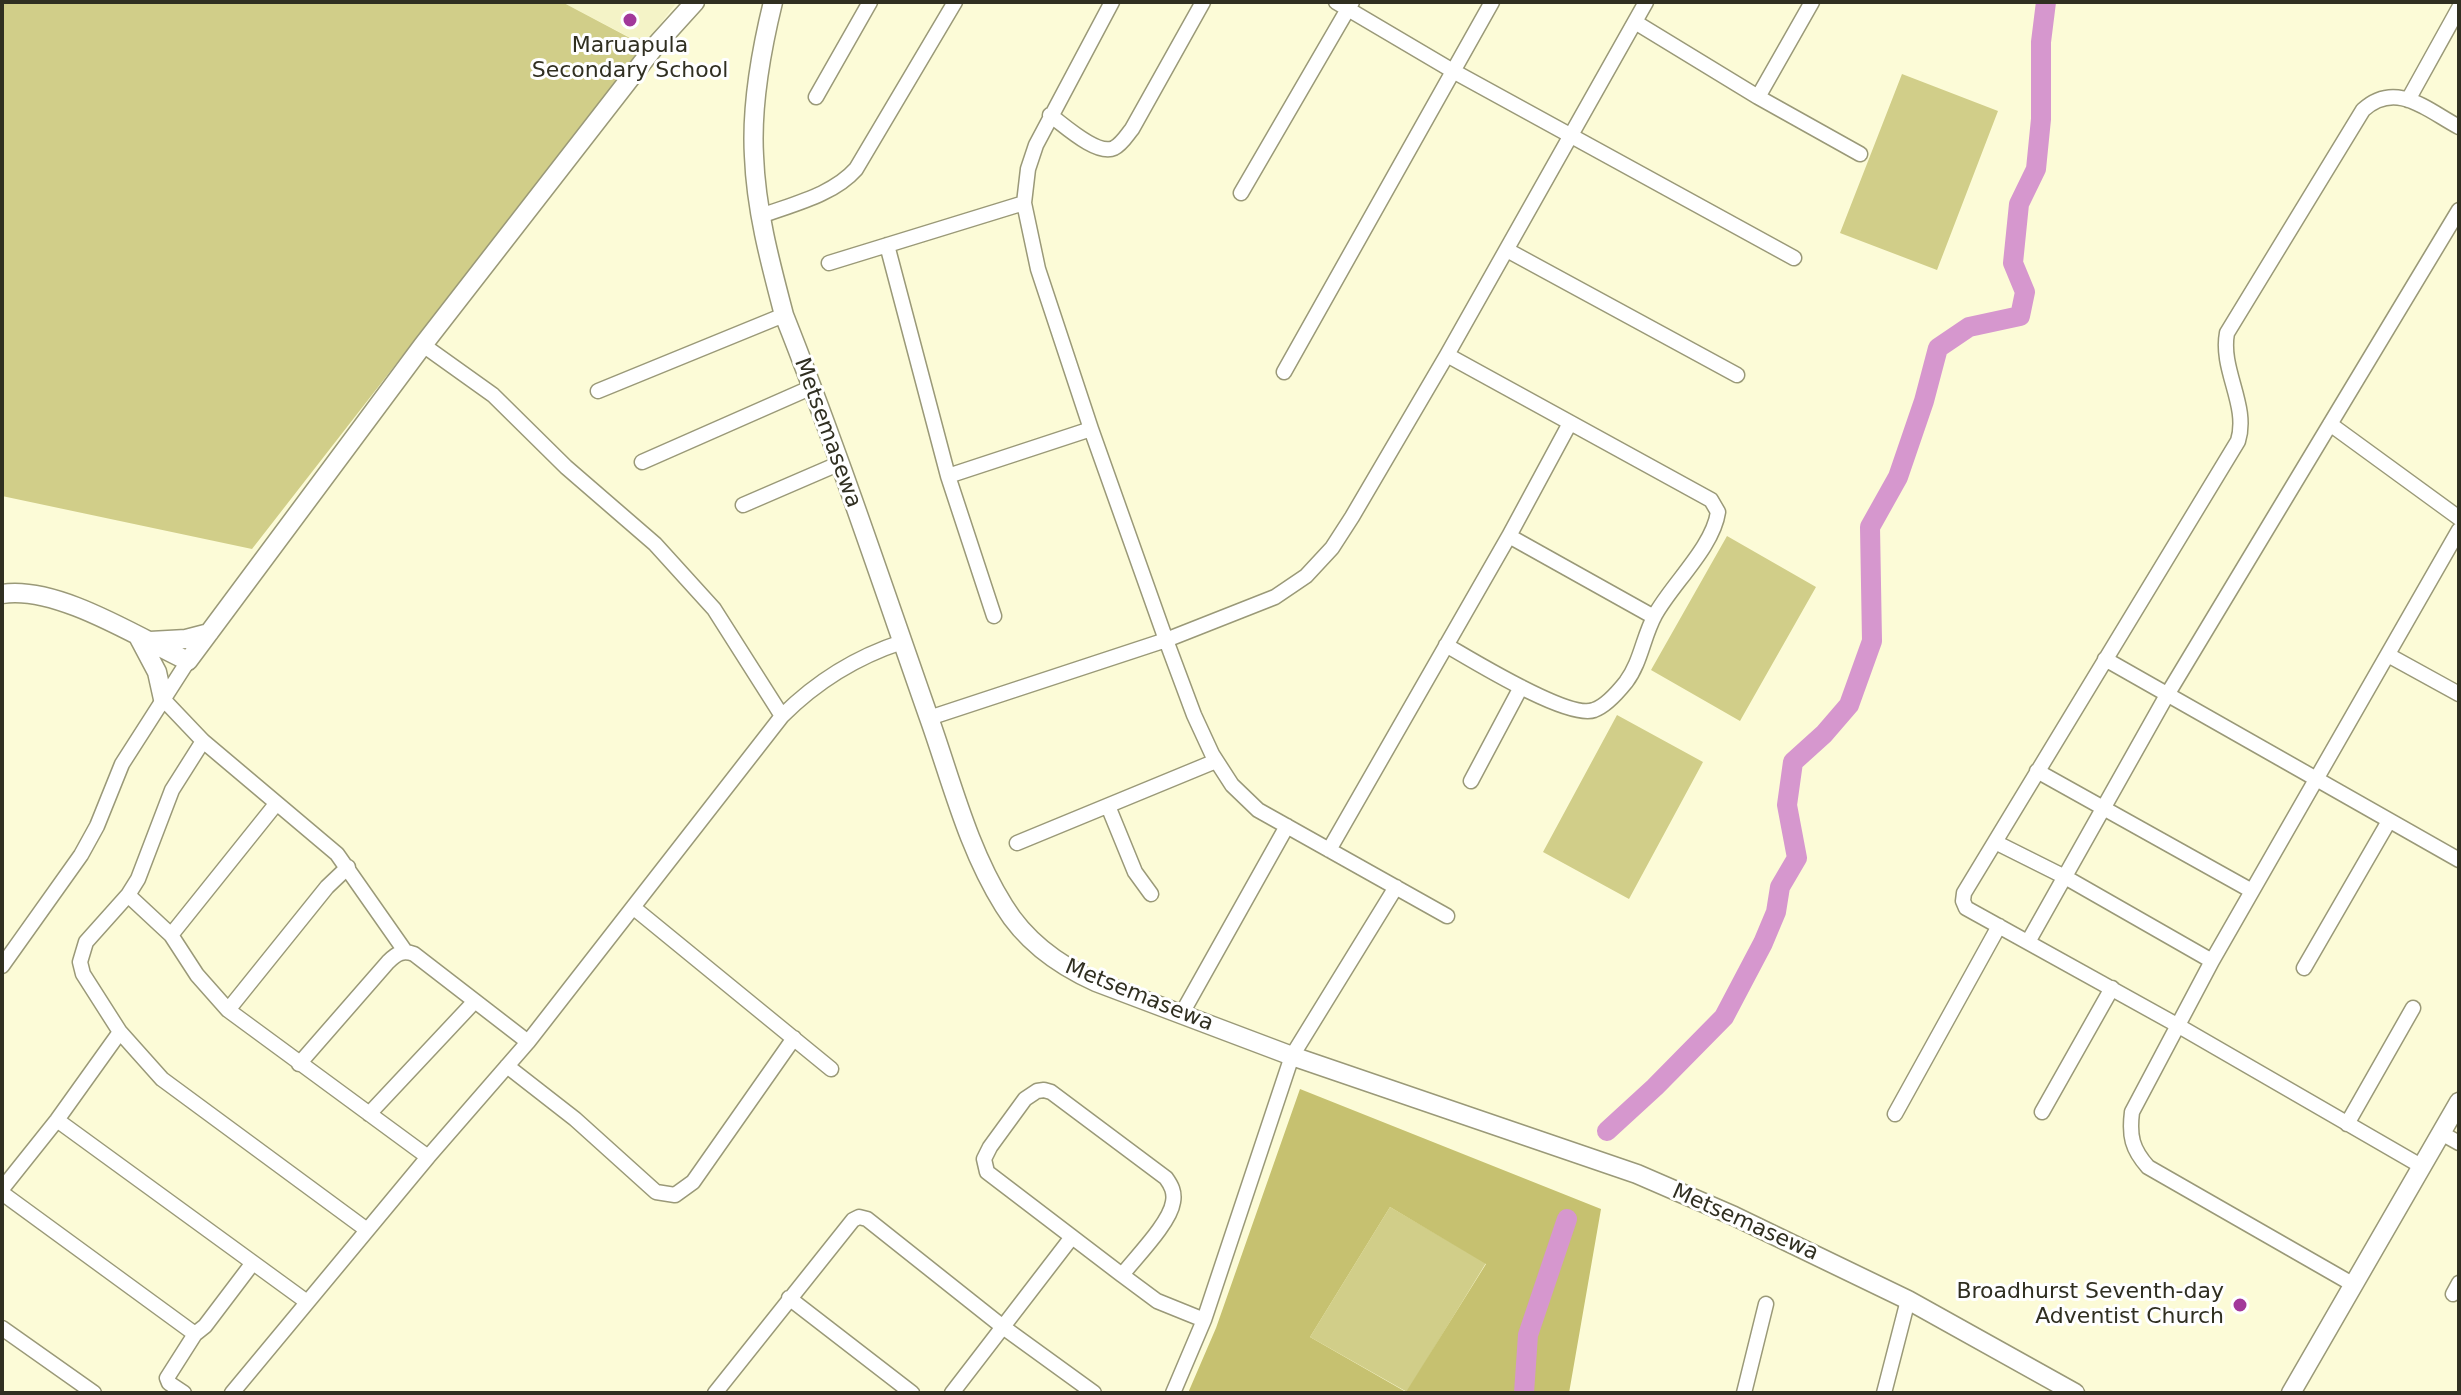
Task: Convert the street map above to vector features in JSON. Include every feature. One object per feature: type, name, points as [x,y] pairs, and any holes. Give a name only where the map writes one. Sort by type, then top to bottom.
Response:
[{"type":"street","points":[[2,966],[81,855],[97,826],[122,764],[188,661],[423,345],[656,45],[695,2]]},
{"type":"street","name":"Metsemasewa","points":[[773,2],[763,45],[753,154],[761,216],[784,315],[975,853],[1004,907],[1023,932],[1067,970],[1292,1056],[1637,1174],[1734,1216],[1908,1300],[2075,1393]]},
{"type":"street","points":[[816,97],[870,2]]},
{"type":"street","points":[[761,216],[833,188],[856,169],[955,2]]},
{"type":"street","points":[[1112,2],[1050,115],[1028,169],[1024,203],[1038,269],[1166,640],[1194,715],[1216,761],[1232,785],[1258,810],[1447,916]]},
{"type":"street","points":[[1050,115],[1097,148],[1110,150],[1119,145],[1132,129],[1203,2]]},
{"type":"street","points":[[1284,372],[1492,2]]},
{"type":"street","points":[[929,718],[1166,640],[1275,597],[1306,576],[1332,548],[1352,517],[1646,2]]},
{"type":"street","points":[[1758,97],[1812,2]]},
{"type":"street","points":[[1241,193],[1346,4],[1453,71],[1794,258]]},
{"type":"street","points":[[2408,100],[2459,8]]},
{"type":"street","points":[[1635,22],[1758,97],[1860,154]]},
{"type":"street","points":[[2421,1166],[2112,988],[1966,908],[1963,901],[1964,893],[2238,441],[2241,420],[2226,363],[2227,333],[2363,110],[2381,97],[2400,97],[2459,127]]},
{"type":"street","points":[[829,263],[1024,203]]},
{"type":"street","points":[[2028,942],[2167,695],[2459,210]]},
{"type":"street","points":[[887,245],[948,476],[994,616]]},
{"type":"street","points":[[1507,250],[1737,375]]},
{"type":"street","points":[[598,391],[784,315]]},
{"type":"street","points":[[423,345],[493,395],[566,467],[655,544],[714,609],[782,716]]},
{"type":"street","points":[[1446,645],[1521,687],[1576,712],[1592,711],[1607,702],[1626,682],[1639,659],[1654,617],[1717,521],[1716,506],[1702,494],[1447,355]]},
{"type":"street","points":[[642,462],[810,388]]},
{"type":"street","points":[[1329,850],[1509,536],[1570,423]]},
{"type":"street","points":[[2330,424],[2459,518]]},
{"type":"street","points":[[948,476],[1091,429]]},
{"type":"street","points":[[743,505],[838,464]]},
{"type":"street","points":[[2354,1285],[2148,1167],[2131,1142],[2132,1112],[2252,891],[2388,655],[2454,549],[2459,530]]},
{"type":"street","points":[[1509,536],[1654,617]]},
{"type":"street","points":[[2,594],[51,598],[99,617],[188,661]]},
{"type":"street","points":[[141,639],[162,642],[209,633]]},
{"type":"street","points":[[141,639],[157,672],[163,699],[203,741],[337,854],[405,951]]},
{"type":"street","points":[[235,1392],[428,1157],[528,1042],[782,716],[820,682],[871,652],[902,642]]},
{"type":"street","points":[[2388,655],[2459,694]]},
{"type":"street","points":[[2105,659],[2459,860]]},
{"type":"street","points":[[1471,781],[1521,687]]},
{"type":"street","points":[[203,741],[172,790],[142,868],[128,895],[86,942],[80,962],[83,974],[120,1032],[174,1088],[367,1230]]},
{"type":"street","points":[[1017,843],[1216,761]]},
{"type":"street","points":[[2037,771],[2252,891]]},
{"type":"street","points":[[171,935],[276,804]]},
{"type":"street","points":[[1108,806],[1135,872],[1151,894]]},
{"type":"street","points":[[2304,968],[2389,821]]},
{"type":"street","points":[[1181,1015],[1287,826]]},
{"type":"street","points":[[1995,842],[2065,877],[2212,961]]},
{"type":"street","points":[[228,1010],[327,887],[348,867]]},
{"type":"street","points":[[1173,1393],[1204,1320],[1292,1056],[1396,887]]},
{"type":"street","points":[[128,895],[171,935],[197,975],[228,1010],[428,1157]]},
{"type":"street","points":[[634,908],[831,1069]]},
{"type":"street","points":[[1895,1114],[1999,926]]},
{"type":"street","points":[[299,1064],[388,962],[405,951],[414,954],[528,1042]]},
{"type":"street","points":[[2042,1112],[2112,988]]},
{"type":"street","points":[[369,1114],[475,1001]]},
{"type":"street","points":[[2347,1124],[2413,1008]]},
{"type":"street","points":[[120,1032],[2,1191],[195,1334]]},
{"type":"street","points":[[507,1066],[575,1119],[656,1192],[675,1195],[693,1182],[794,1038]]},
{"type":"street","points":[[1122,1275],[1167,1218],[1173,1203],[1172,1187],[1166,1178],[1051,1092],[1037,1091],[1025,1099],[990,1147],[984,1159],[987,1172],[1122,1275],[1157,1301],[1204,1320]]},
{"type":"street","points":[[2291,1393],[2459,1102]]},
{"type":"street","points":[[57,1120],[307,1302]]},
{"type":"street","points":[[2441,1133],[2459,1143]]},
{"type":"street","points":[[736,1393],[719,1388],[789,1298],[853,1220],[859,1217],[867,1219],[1003,1327],[1094,1393]]},
{"type":"street","points":[[952,1393],[1072,1237]]},
{"type":"street","points":[[184,1393],[169,1383],[167,1378],[195,1334],[205,1326],[252,1264]]},
{"type":"street","points":[[789,1298],[912,1393]]},
{"type":"street","points":[[1884,1393],[1908,1300]]},
{"type":"street","points":[[1744,1393],[1766,1304]]},
{"type":"street","points":[[2,1328],[94,1393]]},
{"type":"shaded area","points":[[2,2],[562,2],[630,38],[649,39],[252,549],[2,496]]},
{"type":"shaded area","name":"Maruapula Secondary School","points":[[562,2],[677,2],[649,39],[631,38]]},
{"type":"shaded area","points":[[1902,74],[1998,111],[1937,270],[1840,233]]},
{"type":"shaded area","points":[[1727,536],[1816,587],[1740,721],[1651,670]]},
{"type":"shaded area","points":[[1617,715],[1703,762],[1629,899],[1543,852]]},
{"type":"shaded area","points":[[1300,1089],[1601,1209],[1569,1393],[1188,1393],[1216,1328]],"holes":[[[1390,1207],[1486,1264],[1406,1392],[1310,1337]]]},
{"type":"shaded area","points":[[1390,1207],[1486,1263],[1407,1392],[1310,1337]]},
{"type":"waterway","points":[[1607,1131],[1724,1017],[1763,943],[1776,912],[1780,887],[1797,858],[1787,805],[1793,762],[1824,734],[1849,705],[1872,641],[1870,527],[1898,477],[1938,348],[1969,327],[2020,316],[2025,292],[2013,263],[2019,204],[2036,169],[2041,119],[2041,42],[2046,2]]},
{"type":"waterway","points":[[1524,1393],[1528,1335],[1567,1219]]},
{"type":"place","name":"Maruapula Secondary School","points":[[630,20]]},
{"type":"place","name":"Broadhurst Seventh-day Adventist Church","points":[[2240,1305]]}]
